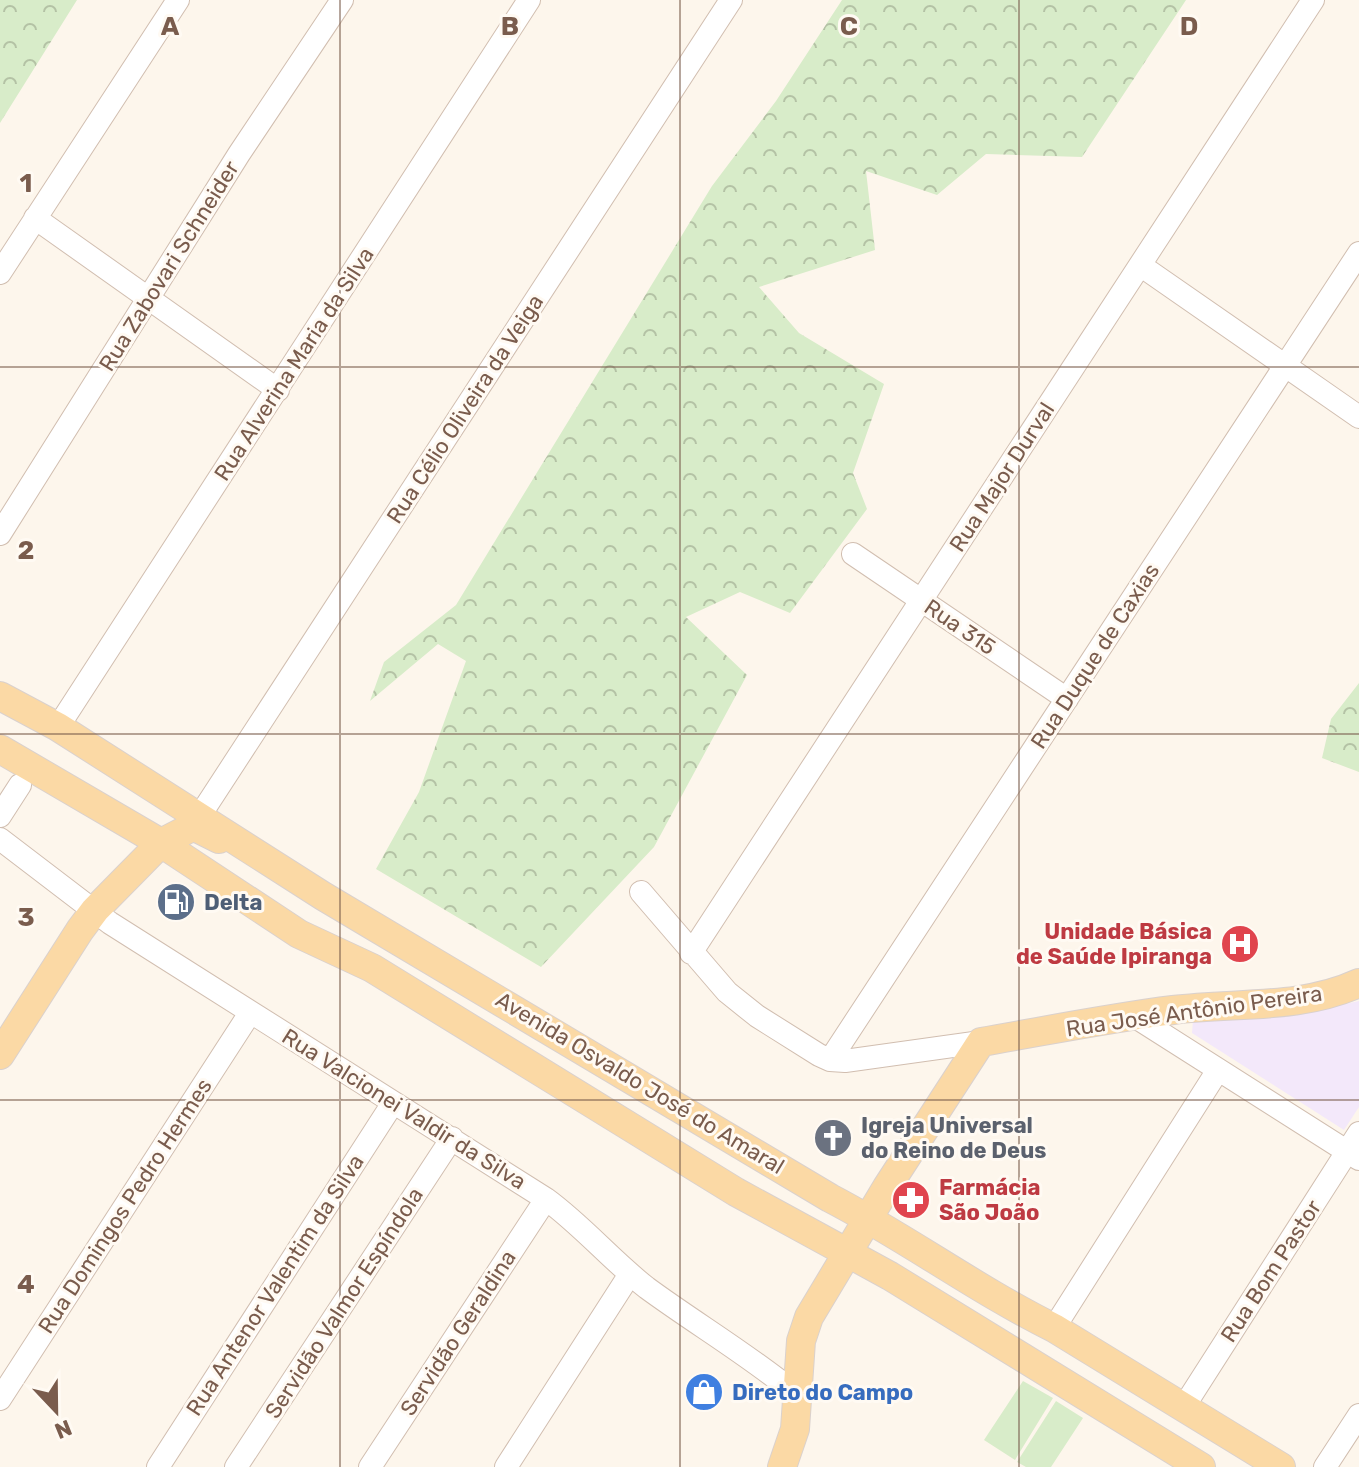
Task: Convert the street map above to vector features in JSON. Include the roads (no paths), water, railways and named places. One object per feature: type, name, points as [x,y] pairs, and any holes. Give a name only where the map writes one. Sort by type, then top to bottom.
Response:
[{"type":"main road","name":"Avenida Osvaldo José do Amaral","points":[[0,696],[58,727],[248,849],[906,1244],[1019,1311],[1054,1328],[1281,1467]]},
{"type":"main road","points":[[0,705],[58,727]]},
{"type":"main road","name":"Avenida Osvaldo José do Amaral","points":[[0,749],[161,843],[299,934],[372,968],[736,1192],[847,1251],[1189,1464]]},
{"type":"main road","points":[[0,1055],[95,910],[161,843],[185,830],[197,828],[248,849]]},
{"type":"main road","points":[[372,968],[397,973],[458,1006],[466,1000],[465,979]]},
{"type":"main road","name":"Rua José Antônio Pereira","points":[[981,1042],[1134,1016],[1291,1002],[1359,983]]},
{"type":"main road","points":[[782,1467],[795,1429],[801,1341],[822,1293],[981,1042]]},
{"type":"main road","points":[[1189,1464],[1198,1444],[1214,1440],[1224,1442],[1266,1467]]},
{"type":"street","points":[[0,273],[178,0]]},
{"type":"street","name":"Rua Zabovari Schneider","points":[[0,534],[342,0]]},
{"type":"street","name":"Rua Alverina Maria da Silva","points":[[58,727],[529,0]]},
{"type":"street","name":"Rua Célio Oliveira da Veiga","points":[[199,817],[731,0]]},
{"type":"street","name":"Rua Major Durval","points":[[691,953],[1313,0]]},
{"type":"street","points":[[35,218],[278,390]]},
{"type":"street","name":"Rua Duque de Caxias","points":[[830,1060],[1359,253]]},
{"type":"street","points":[[1140,265],[1359,417]]},
{"type":"street","name":"Rua 315","points":[[853,554],[1067,699]]},
{"type":"street","points":[[0,816],[20,785]]},
{"type":"street","name":"Rua Valcionei Valdir da Silva","points":[[0,839],[110,923],[546,1199],[584,1229],[630,1274],[764,1367],[796,1394]]},
{"type":"street","points":[[641,892],[727,992],[743,1006],[830,1060],[845,1061],[981,1042]]},
{"type":"street","name":"Rua Domingos Pedro Hermes","points":[[0,1399],[250,1013]]},
{"type":"street","points":[[1134,1016],[1218,1070],[1355,1148]]},
{"type":"street","points":[[1054,1328],[1218,1070]]},
{"type":"street","name":"Rua Antenor Valentim da Silva","points":[[158,1467],[393,1103]]},
{"type":"street","name":"Servidão Valmor Espíndola","points":[[236,1467],[452,1138]]},
{"type":"street","name":"Rua Bom Pastor","points":[[1183,1408],[1355,1148]]},
{"type":"street","name":"Servidão Geraldina","points":[[370,1467],[546,1199]]},
{"type":"street","points":[[506,1467],[630,1274]]},
{"type":"street","points":[[1325,1467],[1359,1415]]},
{"type":"place","name":"Delta","points":[[176,902]]},
{"type":"place","name":"Unidade Básica de Saúde Ipiranga","points":[[1240,944]]},
{"type":"place","name":"Igreja Universal do Reino de Deus","points":[[833,1138]]},
{"type":"place","name":"Farmácia São João","points":[[911,1200]]},
{"type":"place","name":"Direto do Campo","points":[[704,1392]]}]
